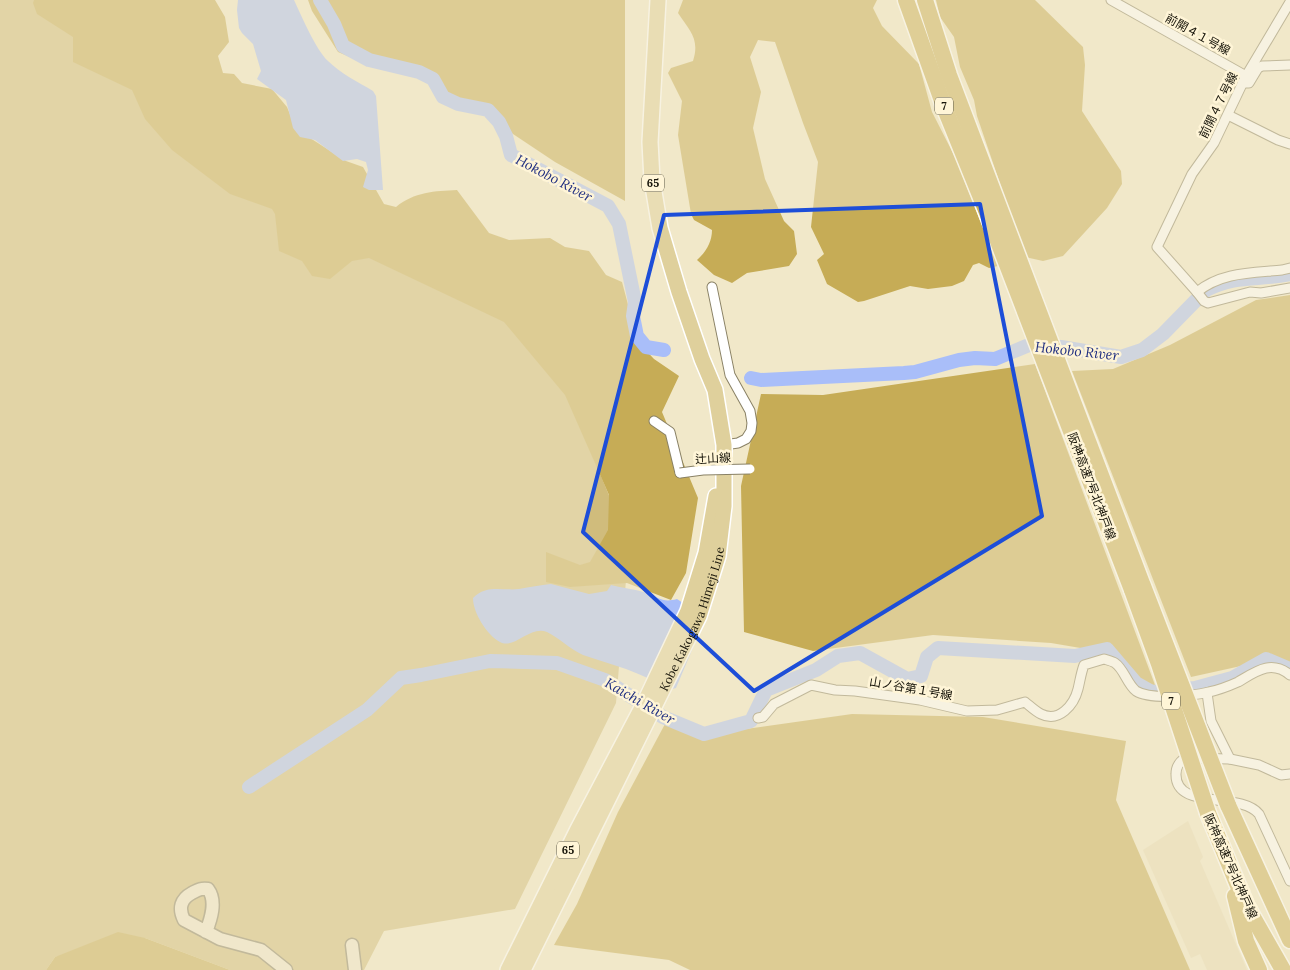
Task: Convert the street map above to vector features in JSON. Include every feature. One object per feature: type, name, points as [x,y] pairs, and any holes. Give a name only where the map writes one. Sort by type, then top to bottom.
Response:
[{"type":"highway","name":"阪神高速7号北神戸線","points":[[906,0],[945,109],[992,208]]},
{"type":"highway","name":"阪神高速7号北神戸線","points":[[925,0],[992,208],[1138,588],[1290,940]]},
{"type":"highway","name":"阪神高速7号北神戸線","points":[[1138,588],[1159,664],[1208,813],[1246,905],[1282,970]]},
{"type":"highway","points":[[1231,804],[1290,912]]},
{"type":"highway","points":[[1227,861],[1246,941],[1259,970]]},
{"type":"main road","name":"Kobe Kakogawa Himeji Line","points":[[658,0],[650,142],[652,180],[660,228],[679,292],[702,359],[716,390],[724,445],[724,506],[718,556],[699,595]]},
{"type":"main road","name":"Kobe Kakogawa Himeji Line","points":[[508,970],[577,832],[635,733],[699,616],[699,595],[717,490],[717,443],[709,389],[702,359]]},
{"type":"main road","name":"Kobe Kakogawa Himeji Line","points":[[523,970],[635,733]]},
{"type":"street","name":"前開４１号線","points":[[1111,0],[1244,79]]},
{"type":"street","name":"前開４７号線","points":[[1290,2],[1244,79],[1214,143],[1192,174],[1157,247],[1197,292],[1204,286],[1233,274],[1290,268]]},
{"type":"street","points":[[1244,79],[1249,83],[1258,68],[1262,66],[1290,65]]},
{"type":"street","points":[[1228,115],[1290,144]]},
{"type":"street","points":[[712,287],[730,374],[750,411],[752,423],[751,431],[746,439],[738,443],[724,445]]},
{"type":"street","points":[[1197,292],[1208,303],[1250,292],[1261,293],[1290,288]]},
{"type":"street","name":"辻山線","points":[[654,421],[670,432],[680,473],[703,470],[750,469]]},
{"type":"street","name":"山ノ谷第１号線","points":[[758,718],[763,717],[774,704],[811,685],[834,690],[920,700],[967,711],[997,710],[1025,702],[1041,714],[1049,716],[1065,713],[1078,690],[1084,665],[1104,659],[1116,664],[1135,690],[1154,697],[1207,693]]},
{"type":"street","points":[[1230,759],[1211,721],[1207,693],[1220,690],[1238,682],[1258,670],[1275,667],[1284,669],[1290,675]]},
{"type":"street","points":[[1290,774],[1282,775],[1260,765],[1230,759],[1185,758],[1179,762],[1176,771],[1178,784],[1185,793],[1254,807],[1290,881]]},
{"type":"street","points":[[206,932],[220,939],[261,950],[286,970]]},
{"type":"street","points":[[352,945],[355,970]]},
{"type":"highlighted area","points":[[980,204],[1042,516],[754,691],[583,532],[664,215]]},
{"type":"shaded area","points":[[0,0],[125,0],[177,91],[527,300],[629,543],[616,703],[515,909],[384,931],[364,970],[230,970],[145,938],[55,957],[46,970],[0,970]]},
{"type":"shaded area","points":[[34,0],[215,0],[225,17],[229,42],[218,56],[223,73],[234,74],[242,83],[272,89],[287,107],[296,129],[346,161],[363,167],[384,204],[396,207],[417,195],[457,190],[489,233],[509,240],[550,238],[565,247],[589,251],[606,275],[622,282],[638,342],[654,359],[679,376],[662,412],[698,498],[686,573],[671,600],[627,583],[570,587],[546,582],[546,552],[580,565],[590,562],[608,530],[609,495],[565,395],[504,322],[369,258],[352,261],[330,279],[312,276],[302,261],[279,251],[275,214],[272,209],[230,194],[172,150],[145,119],[132,90],[73,62],[73,37],[37,14],[33,3]]},
{"type":"shaded area","points":[[308,0],[625,0],[625,201],[555,162],[510,132],[481,106],[446,94],[416,72],[357,60],[338,52],[312,11]]},
{"type":"shaded area","points":[[683,0],[877,0],[873,8],[882,26],[919,64],[932,112],[955,157],[998,266],[989,268],[979,263],[973,265],[964,281],[952,286],[928,289],[910,286],[858,302],[827,284],[817,260],[824,254],[811,227],[818,162],[775,42],[758,40],[750,57],[761,92],[753,128],[765,179],[784,221],[794,231],[797,254],[789,266],[747,273],[732,283],[714,275],[697,260],[708,246],[712,230],[694,220],[691,214],[678,135],[682,101],[668,73],[671,68],[693,61],[695,53],[693,36],[678,13]]},
{"type":"shaded area","points":[[936,0],[1035,0],[1083,47],[1085,65],[1082,111],[1121,171],[1122,184],[1107,208],[1063,256],[1043,261],[1025,257],[977,116],[974,100],[960,67],[954,37],[940,17]]},
{"type":"shaded area","points":[[1290,295],[1290,662],[1241,666],[1191,677],[1072,371],[1113,369],[1170,345],[1256,300]]},
{"type":"shaded area","points":[[1035,364],[1155,685],[1146,686],[1110,653],[1051,643],[933,635],[813,651],[744,632],[741,486],[761,394],[823,395]]},
{"type":"shaded area","points":[[852,714],[983,717],[1126,741],[1116,800],[1190,970],[690,970],[669,960],[554,945],[577,904],[618,812],[665,724],[724,732]]},
{"type":"shaded area","points":[[1188,821],[1203,857],[1200,861],[1247,970],[1207,970],[1200,954],[1191,958],[1143,850]]},
{"type":"shaded area","points":[[118,932],[145,938],[230,970],[46,970],[55,957]]},
{"type":"water","points":[[238,0],[294,0],[323,56],[349,77],[373,91],[376,96],[383,190],[369,190],[363,187],[368,170],[366,162],[357,159],[343,161],[315,140],[300,137],[293,128],[286,100],[257,79],[261,71],[253,44],[239,28]]},
{"type":"water","points":[[551,584],[589,594],[607,591],[611,585],[647,593],[665,600],[677,599],[683,603],[700,631],[676,688],[672,689],[626,669],[583,655],[547,632],[534,632],[505,644],[490,634],[475,610],[473,598],[483,591],[519,589]]},
{"type":"waterway","name":"Hokobo River","points":[[320,0],[334,24],[343,46],[369,60],[419,72],[433,79],[443,97],[458,104],[488,110],[499,122],[506,136],[511,155],[608,206],[619,224],[635,302],[633,316],[637,336],[646,347],[664,350]]},
{"type":"waterway","name":"Hokobo River","points":[[751,378],[761,380],[915,372],[959,360],[975,358],[995,359],[1029,345],[1061,347],[1121,357],[1142,350],[1163,334],[1206,290],[1238,280],[1290,274]]},
{"type":"waterway","name":"Kaichi River","points":[[249,787],[367,710],[401,678],[490,661],[557,663],[605,680],[663,717],[704,734],[751,721],[766,690],[816,670],[838,656],[860,653],[907,679],[921,676],[927,657],[938,648],[1075,656],[1107,649],[1136,683],[1152,692],[1195,688],[1232,678],[1266,659],[1290,669]]}]
